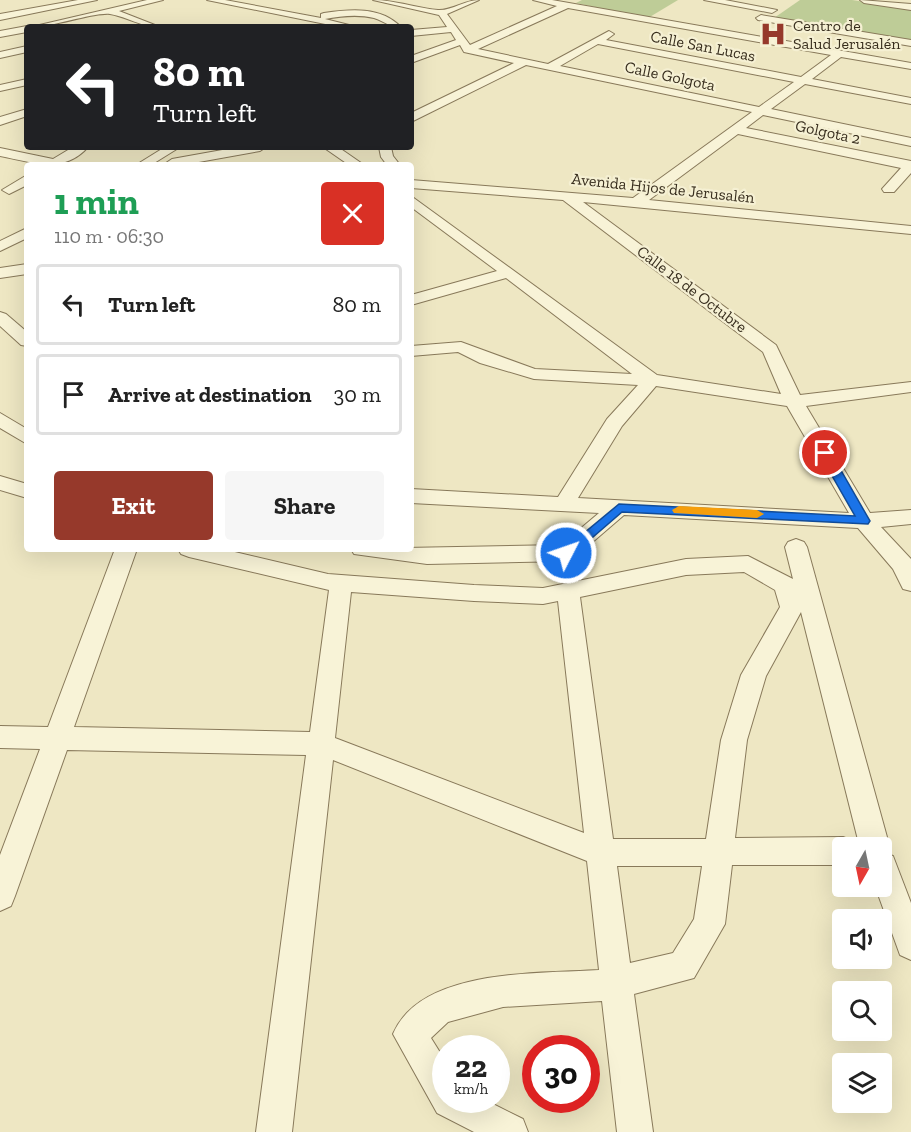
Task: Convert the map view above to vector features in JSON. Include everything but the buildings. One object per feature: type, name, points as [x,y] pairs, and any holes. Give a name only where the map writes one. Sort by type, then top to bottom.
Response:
[{"type":"street","points":[[51,24],[159,0]]},
{"type":"street","points":[[211,0],[338,24]]},
{"type":"street","points":[[383,0],[442,13],[475,0]]},
{"type":"street","points":[[537,0],[911,66]]},
{"type":"street","points":[[414,59],[464,45],[578,0]]},
{"type":"street","points":[[708,0],[776,8],[737,35]]},
{"type":"street","points":[[864,0],[911,7]]},
{"type":"street","points":[[0,16],[88,1],[143,24]]},
{"type":"street","points":[[308,19],[327,8],[342,4]]},
{"type":"street","points":[[442,13],[464,45]]},
{"type":"street","points":[[308,19],[370,14],[381,16],[392,24]]},
{"type":"street","points":[[550,67],[638,18]]},
{"type":"street","points":[[761,18],[911,42]]},
{"type":"street","points":[[414,33],[455,29]]},
{"type":"street","points":[[0,34],[24,30]]},
{"type":"street","name":"Calle San Lucas","points":[[596,41],[911,101]]},
{"type":"street","name":"Calle Golgota","points":[[464,45],[524,62],[911,142]]},
{"type":"street","points":[[0,55],[24,50]]},
{"type":"street","points":[[636,203],[840,53]]},
{"type":"street","points":[[414,116],[524,62]]},
{"type":"street","points":[[0,88],[24,83]]},
{"type":"street","points":[[419,98],[434,105]]},
{"type":"street","points":[[0,121],[24,113]]},
{"type":"street","name":"Golgota 2","points":[[738,130],[911,166]]},
{"type":"street","points":[[56,162],[77,150]]},
{"type":"street","points":[[147,162],[168,150]]},
{"type":"street","points":[[183,162],[245,150]]},
{"type":"street","points":[[334,150],[353,162]]},
{"type":"street","points":[[0,152],[44,162]]},
{"type":"street","points":[[889,189],[911,166]]},
{"type":"street","points":[[9,190],[24,181]]},
{"type":"street","name":"Avenida Hijos de Jerusalén","points":[[414,184],[567,196],[911,230]]},
{"type":"street","name":"Calle 18 de Octubre","points":[[567,196],[770,349],[794,400],[864,521],[903,565],[911,583]]},
{"type":"street","points":[[414,203],[652,380]]},
{"type":"street","points":[[0,247],[24,234]]},
{"type":"street","points":[[0,273],[24,269]]},
{"type":"street","points":[[414,299],[508,273]]},
{"type":"street","points":[[0,317],[24,338]]},
{"type":"street","points":[[414,351],[461,347],[486,359],[534,374],[652,380],[794,400],[836,398],[911,387]]},
{"type":"street","points":[[564,504],[614,423],[652,380]]},
{"type":"street","points":[[0,419],[24,436]]},
{"type":"street","points":[[0,483],[24,490]]},
{"type":"street","points":[[414,496],[864,521],[911,517]]},
{"type":"street","points":[[390,552],[427,556],[566,553],[619,508]]},
{"type":"street","points":[[796,547],[872,837]]},
{"type":"street","points":[[0,896],[125,552]]},
{"type":"street","points":[[202,552],[341,583],[520,595],[543,596],[686,567],[748,564],[785,585],[792,607],[754,675],[735,740],[709,924],[683,967],[598,986],[503,991],[439,1008],[410,1034],[432,1072]]},
{"type":"street","points":[[274,1132],[341,583]]},
{"type":"street","points":[[568,591],[635,1132]]},
{"type":"street","points":[[0,737],[58,736],[322,744],[600,853],[832,851]]},
{"type":"street","points":[[892,893],[911,944]]},
{"type":"street","points":[[474,1113],[510,1132]]},
{"type":"green space","points":[[582,0],[678,0],[648,18],[576,3]]},
{"type":"green space","points":[[800,0],[852,0],[911,9],[911,41],[774,18]]},
{"type":"slow traffic","points":[[679,510],[757,514]]},
{"type":"place","name":"Centro de Salud Jerusalén","points":[[773,34]]},
{"type":"route","points":[[566,553],[619,508],[732,512],[864,521],[825,453]]}]
